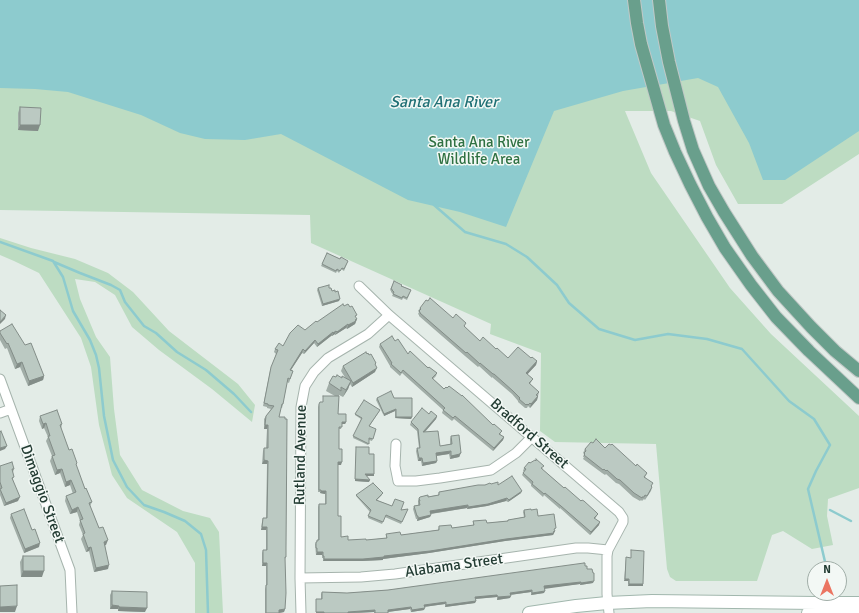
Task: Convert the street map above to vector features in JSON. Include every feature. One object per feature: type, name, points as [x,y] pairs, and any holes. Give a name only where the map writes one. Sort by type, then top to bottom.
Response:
[{"type":"main road","points":[[634,0],[640,44],[664,125],[687,178],[707,218],[751,286],[776,317],[809,351],[859,398]]},
{"type":"main road","points":[[659,0],[669,62],[684,121],[693,150],[709,186],[752,256],[778,291],[811,327],[859,371]]},
{"type":"main road","points":[[529,613],[576,606],[608,608],[652,601],[816,604],[859,603]]},
{"type":"main road","points":[[808,613],[859,611]]},
{"type":"street","name":"Bradford Street","points":[[359,286],[389,315],[619,512],[623,518],[623,522],[608,550],[607,556],[608,608]]},
{"type":"street","name":"Rutland Avenue","points":[[301,613],[301,407],[305,386],[314,372],[328,358],[368,334],[389,315]]},
{"type":"street","name":"Dimaggio Street","points":[[0,379],[70,570],[72,613]]},
{"type":"street","points":[[0,413],[11,409]]},
{"type":"street","points":[[396,444],[395,466],[398,481],[416,481],[491,470],[516,453],[532,437]]},
{"type":"street","name":"Alabama Street","points":[[300,578],[361,577],[395,574],[576,548],[608,550]]},
{"type":"green space","name":"Santa Ana River Wildlife Area","points":[[0,0],[859,0],[859,154],[782,204],[738,204],[716,165],[700,121],[671,111],[625,111],[651,173],[730,288],[771,334],[859,416],[859,488],[828,499],[827,516],[833,545],[812,549],[783,531],[772,535],[757,581],[676,581],[670,577],[667,569],[656,444],[555,442],[540,431],[541,353],[490,334],[491,324],[311,243],[310,215],[0,210]]},
{"type":"green space","points":[[0,238],[31,248],[75,259],[108,273],[133,292],[169,331],[238,384],[255,405],[252,422],[212,389],[159,350],[132,327],[115,295],[95,282],[75,279],[80,299],[96,337],[110,357],[114,409],[120,455],[142,490],[183,511],[210,518],[219,532],[223,613],[195,613],[195,563],[177,532],[127,498],[112,475],[99,425],[91,367],[81,338],[39,273],[0,255]]},
{"type":"water","name":"Santa Ana River","points":[[0,0],[859,0],[859,131],[785,180],[763,180],[749,143],[718,87],[698,78],[623,91],[554,111],[506,227],[460,212],[408,200],[281,134],[245,140],[205,139],[180,133],[141,115],[68,92],[0,88]]},
{"type":"building","points":[[20,107],[41,108],[40,125],[20,125]]},
{"type":"building","points":[[327,253],[340,259],[341,257],[348,261],[344,269],[342,268],[340,271],[337,269],[336,271],[322,264]]},
{"type":"building","points":[[394,281],[411,290],[407,298],[403,296],[402,298],[393,294],[394,292],[391,289]]},
{"type":"building","points":[[329,285],[329,288],[331,288],[332,291],[338,291],[340,299],[323,304],[318,288]]},
{"type":"building","points":[[430,298],[453,318],[456,314],[466,323],[464,326],[480,341],[483,337],[508,358],[518,347],[537,361],[526,373],[533,379],[529,383],[539,392],[536,395],[538,396],[531,404],[526,405],[494,374],[467,352],[466,353],[420,313],[420,308],[426,300],[428,301]]},
{"type":"building","points":[[343,304],[344,306],[348,304],[350,307],[352,306],[357,315],[355,316],[357,319],[355,320],[356,321],[348,324],[337,332],[333,332],[318,344],[315,340],[305,351],[303,349],[290,370],[293,371],[290,379],[288,378],[279,417],[285,417],[285,419],[287,419],[285,609],[279,610],[279,613],[266,613],[267,563],[263,563],[263,550],[267,550],[267,527],[262,527],[263,518],[267,518],[268,461],[264,460],[264,448],[268,448],[268,425],[265,425],[266,416],[274,406],[264,403],[271,367],[278,350],[275,349],[279,343],[283,346],[290,333],[298,325],[305,330],[316,321],[317,322]]},
{"type":"building","points":[[0,310],[6,315],[0,322]]},
{"type":"building","points":[[12,324],[25,345],[31,343],[44,376],[29,381],[22,362],[17,364],[8,343],[7,344],[0,333],[0,331]]},
{"type":"building","points":[[392,336],[395,341],[398,339],[408,354],[410,351],[428,368],[429,367],[437,373],[432,378],[444,389],[449,386],[462,395],[493,425],[494,424],[502,431],[499,434],[504,437],[494,448],[455,416],[453,418],[443,410],[445,408],[403,370],[401,373],[391,364],[392,363],[380,344]]},
{"type":"building","points":[[366,352],[369,355],[371,354],[377,368],[353,383],[343,366]]},
{"type":"building","points":[[337,375],[351,381],[346,390],[341,387],[341,391],[329,383],[333,376],[336,377]]},
{"type":"building","points":[[391,391],[394,398],[412,398],[412,417],[396,417],[396,409],[384,414],[377,398]]},
{"type":"building","points":[[323,396],[339,396],[338,414],[346,414],[346,422],[342,422],[342,427],[339,427],[339,449],[342,449],[342,462],[338,462],[338,516],[341,516],[341,537],[348,536],[348,540],[387,538],[386,534],[400,532],[401,535],[439,530],[439,526],[451,525],[452,528],[474,525],[473,521],[486,520],[487,523],[508,521],[525,517],[524,510],[531,509],[537,509],[538,516],[554,514],[556,528],[554,529],[554,533],[384,557],[363,559],[324,559],[323,552],[317,552],[316,548],[316,542],[319,540],[319,504],[326,504],[326,491],[319,490],[319,404],[320,402],[323,402]]},
{"type":"building","points":[[364,400],[380,410],[369,426],[376,429],[373,439],[369,438],[369,444],[353,436],[362,418],[355,414]]},
{"type":"building","points":[[422,408],[429,414],[431,411],[437,416],[423,432],[438,431],[440,446],[452,444],[451,436],[459,435],[460,454],[451,456],[451,451],[436,453],[437,461],[423,463],[422,458],[419,458],[417,448],[420,448],[418,429],[411,422]]},
{"type":"building","points":[[57,410],[62,424],[60,425],[69,450],[72,449],[85,489],[86,488],[92,502],[89,503],[99,528],[103,527],[108,540],[104,542],[109,565],[96,568],[91,547],[88,548],[83,534],[85,533],[80,520],[83,519],[78,507],[72,510],[66,496],[76,492],[71,480],[66,482],[62,469],[57,470],[52,456],[55,455],[48,436],[50,436],[46,423],[43,424],[40,416]]},
{"type":"building","points":[[1,431],[7,446],[0,448],[0,432]]},
{"type":"building","points":[[596,439],[605,448],[609,444],[612,444],[636,466],[637,464],[647,473],[644,477],[653,483],[647,496],[645,495],[642,498],[634,493],[607,470],[603,470],[584,455],[586,451],[585,449]]},
{"type":"building","points":[[356,447],[369,447],[369,454],[374,454],[374,474],[365,474],[370,480],[355,479]]},
{"type":"building","points":[[536,459],[544,466],[541,468],[564,488],[565,487],[581,501],[584,501],[598,514],[594,518],[600,522],[591,532],[561,506],[532,484],[533,482],[523,473],[526,469],[524,468],[529,462],[536,461]]},
{"type":"building","points":[[12,462],[14,477],[12,478],[20,497],[6,503],[0,489],[2,488],[0,482],[0,466]]},
{"type":"building","points":[[512,476],[522,491],[509,500],[507,498],[488,504],[468,507],[468,505],[430,511],[431,515],[418,518],[417,516],[414,506],[420,505],[420,497],[439,495],[439,492],[490,483],[498,482],[498,485]]},
{"type":"building","points":[[373,483],[383,493],[376,500],[392,506],[395,499],[404,502],[401,510],[408,509],[402,522],[386,515],[383,522],[368,516],[371,510],[356,495]]},
{"type":"building","points":[[24,509],[32,530],[35,529],[40,543],[25,549],[11,514]]},
{"type":"building","points":[[631,550],[644,551],[643,584],[629,584],[629,579],[625,579],[626,557],[631,558]]},
{"type":"building","points":[[23,556],[44,556],[44,571],[23,571]]},
{"type":"building","points":[[585,563],[587,569],[592,569],[594,573],[594,581],[544,586],[545,591],[532,593],[532,590],[510,593],[511,596],[498,597],[497,595],[475,597],[476,601],[446,605],[446,602],[424,605],[425,608],[412,610],[411,607],[388,610],[388,613],[375,613],[375,610],[348,613],[316,612],[316,599],[322,599],[322,592],[347,593],[388,590]]},
{"type":"building","points":[[17,585],[17,606],[0,607],[0,586]]},
{"type":"building","points":[[112,591],[147,592],[147,608],[119,607],[112,605]]},
{"type":"waterway","points":[[434,205],[465,232],[506,244],[527,257],[557,285],[569,303],[599,329],[635,340],[668,334],[707,339],[742,349],[789,401],[814,419],[830,445],[808,489],[825,561]]},
{"type":"waterway","points":[[0,242],[53,261],[63,277],[73,311],[90,340],[96,355],[99,368],[104,416],[113,460],[127,487],[144,505],[185,521],[201,534],[206,550],[208,613]]},
{"type":"waterway","points":[[54,262],[120,290],[125,302],[144,326],[156,333],[177,352],[206,370],[234,394],[251,412]]},
{"type":"waterway","points":[[830,510],[851,521]]}]
